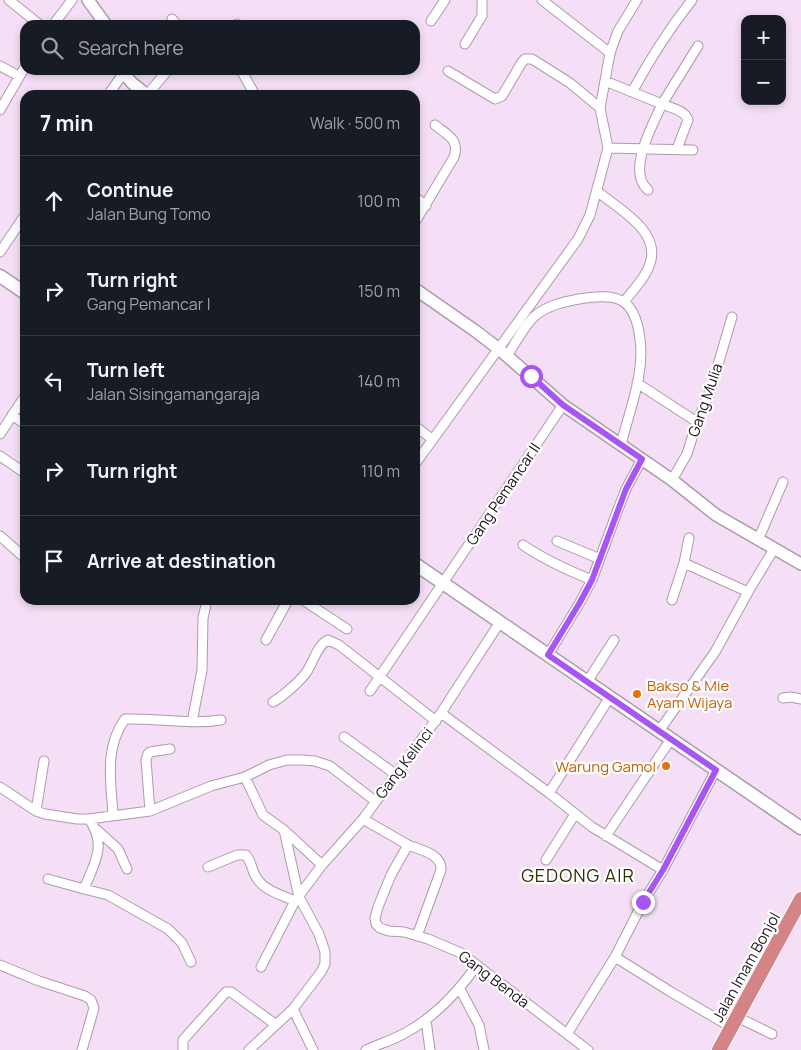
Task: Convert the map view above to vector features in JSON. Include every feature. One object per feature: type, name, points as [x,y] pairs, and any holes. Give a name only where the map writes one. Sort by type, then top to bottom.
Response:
[{"type":"highway","name":"Jalan Imam Bonjol","points":[[718,1050],[799,909]]},
{"type":"main road","points":[[0,276],[20,290]]},
{"type":"main road","points":[[420,567],[801,828]]},
{"type":"street","points":[[9,0],[34,20]]},
{"type":"street","points":[[57,20],[72,0]]},
{"type":"street","points":[[88,0],[103,20]]},
{"type":"street","points":[[430,21],[445,0]]},
{"type":"street","points":[[465,44],[482,16],[482,0]]},
{"type":"street","points":[[542,0],[610,53]]},
{"type":"street","points":[[503,352],[578,239],[590,215],[608,148],[600,108],[610,53],[618,31],[637,0]]},
{"type":"street","points":[[632,92],[660,42],[692,0]]},
{"type":"street","points":[[648,190],[641,183],[640,178],[642,148],[662,104],[698,46]]},
{"type":"street","points":[[448,71],[495,99],[502,96],[522,62],[525,59],[532,59],[570,83],[600,108]]},
{"type":"street","points":[[0,66],[19,76],[0,110]]},
{"type":"street","points":[[111,90],[120,75]]},
{"type":"street","points":[[125,75],[142,90]]},
{"type":"street","points":[[151,90],[163,75]]},
{"type":"street","points":[[244,75],[253,90]]},
{"type":"street","points":[[605,81],[684,113],[688,120],[676,149]]},
{"type":"street","points":[[420,215],[454,157],[457,148],[454,140],[435,125]]},
{"type":"street","points":[[608,148],[693,150]]},
{"type":"street","points":[[597,191],[630,217],[645,231],[651,240],[651,260],[647,269],[624,302]]},
{"type":"street","points":[[420,201],[426,206]]},
{"type":"street","points":[[0,252],[20,222]]},
{"type":"street","points":[[420,293],[503,352],[563,405],[672,480],[716,515],[801,564]]},
{"type":"street","points":[[420,457],[432,439],[534,316],[558,303],[597,296],[610,296],[624,302],[631,311],[640,338],[641,353],[637,383],[621,444]]},
{"type":"street","name":"Gang Mulia","points":[[672,480],[687,454],[697,422],[710,392],[732,317]]},
{"type":"street","points":[[637,383],[697,422]]},
{"type":"street","points":[[0,434],[20,403]]},
{"type":"street","name":"Gang Pemancar II","points":[[370,691],[563,405]]},
{"type":"street","points":[[12,415],[20,421]]},
{"type":"street","points":[[420,430],[432,439]]},
{"type":"street","points":[[0,456],[20,470]]},
{"type":"street","points":[[548,655],[592,580],[620,504],[642,459]]},
{"type":"street","points":[[758,540],[783,482]]},
{"type":"street","points":[[0,536],[20,554]]},
{"type":"street","points":[[672,600],[684,563],[689,538]]},
{"type":"street","points":[[557,542],[600,559]]},
{"type":"street","points":[[523,545],[568,571],[592,580]]},
{"type":"street","points":[[659,731],[715,652],[774,549]]},
{"type":"street","points":[[684,563],[748,592]]},
{"type":"street","points":[[192,722],[202,670],[203,618],[206,605]]},
{"type":"street","points":[[266,640],[285,605]]},
{"type":"street","points":[[313,605],[347,629]]},
{"type":"street","name":"Gang Kelinci","points":[[262,967],[297,899],[322,865],[364,818],[442,713],[500,622]]},
{"type":"street","points":[[273,702],[282,697],[305,674],[321,646],[328,640],[339,645],[436,721]]},
{"type":"street","points":[[587,682],[614,640]]},
{"type":"street","points":[[549,793],[610,697]]},
{"type":"street","points":[[783,698],[801,699]]},
{"type":"street","points":[[442,713],[574,814],[606,836],[663,870]]},
{"type":"street","points":[[114,815],[110,761],[119,728],[125,719],[192,722],[221,720]]},
{"type":"street","points":[[344,737],[396,774]]},
{"type":"street","points":[[606,836],[671,740]]},
{"type":"street","points":[[150,811],[146,760],[150,752],[170,749]]},
{"type":"street","points":[[0,787],[36,811],[63,818],[89,819],[150,811],[211,786],[245,777],[269,765],[287,760],[315,761],[330,766],[376,801]]},
{"type":"street","points":[[36,811],[44,761]]},
{"type":"street","points":[[567,1034],[615,957],[643,902],[663,870],[716,770]]},
{"type":"street","points":[[245,777],[263,815],[284,830],[322,865]]},
{"type":"street","points":[[546,860],[574,814]]},
{"type":"street","points":[[364,818],[408,845],[437,857],[442,865],[417,936]]},
{"type":"street","points":[[89,819],[97,830],[118,849],[127,869]]},
{"type":"street","points":[[84,889],[99,850],[97,830]]},
{"type":"street","points":[[249,1050],[293,1009],[325,964],[325,952],[319,934],[297,899],[284,830]]},
{"type":"street","name":"Gang Benda","points":[[408,845],[391,875],[378,907],[376,924],[380,928],[389,931],[404,932],[452,948],[478,965],[588,1050]]},
{"type":"street","points":[[208,867],[237,855],[246,855],[250,860],[254,874],[263,888],[297,899]]},
{"type":"street","points":[[48,879],[108,895],[168,929],[182,942],[191,962]]},
{"type":"street","points":[[615,957],[671,992],[734,1022],[772,1034]]},
{"type":"street","points":[[0,964],[39,981],[85,996],[91,1000],[94,1008],[82,1050]]},
{"type":"street","points":[[366,1050],[405,1033],[426,1020],[460,989],[478,965]]},
{"type":"street","points":[[460,989],[479,1025],[484,1050]]},
{"type":"street","points":[[183,1050],[183,1040],[226,992],[231,992],[275,1024]]},
{"type":"street","points":[[293,1009],[313,1050]]},
{"type":"street","points":[[426,1020],[430,1050]]},
{"type":"place","name":"Bakso & Mie Ayam Wijaya","points":[[637,694]]},
{"type":"place","name":"Warung Gamol","points":[[666,766]]},
{"type":"district","name":"GEDONG AIR","points":[[578,875]]},
{"type":"route","points":[[531,376],[563,405],[642,459],[626,489],[592,580],[548,655],[716,770],[663,870],[643,902]]}]
